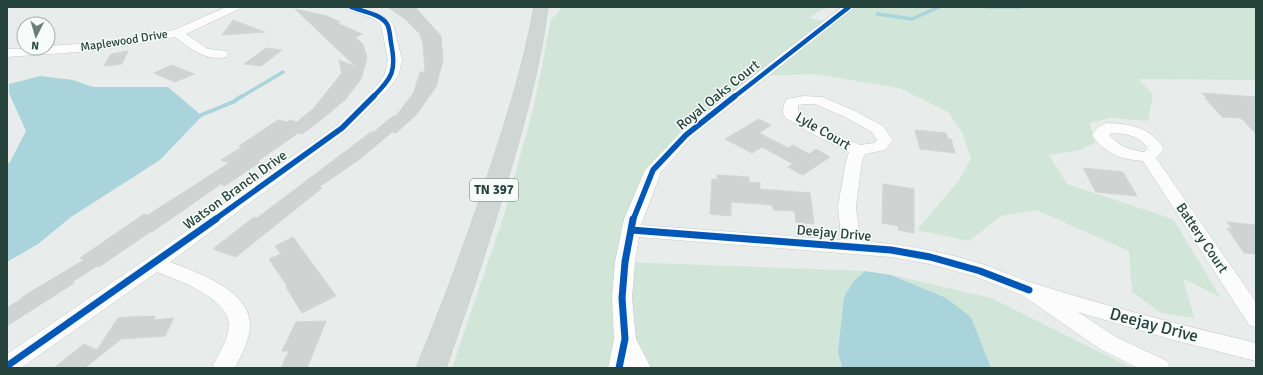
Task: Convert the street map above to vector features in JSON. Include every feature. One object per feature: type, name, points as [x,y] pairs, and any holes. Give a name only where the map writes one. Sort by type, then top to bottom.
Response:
[{"type":"main road","name":"TN 397","points":[[431,368],[483,226],[513,130],[531,60],[541,7]]},
{"type":"street","name":"Maplewood Drive","points":[[7,53],[93,47],[177,33],[210,20],[235,7]]},
{"type":"street","name":"Watson Branch Drive","points":[[7,366],[156,263],[342,128],[384,86],[392,74],[395,60],[387,24],[378,17],[351,7]]},
{"type":"street","name":"Royal Oaks Court","points":[[618,368],[625,339],[622,298],[631,230],[633,219],[653,170],[686,135],[849,7]]},
{"type":"street","points":[[177,33],[205,52],[222,54]]},
{"type":"street","name":"Lyle Court","points":[[817,100],[850,114],[878,129],[885,140],[879,147],[858,150],[812,128],[791,115],[790,108],[792,102],[817,100]]},
{"type":"street","name":"Lyle Court","points":[[852,246],[847,206],[854,161],[858,150]]},
{"type":"street","name":"Battery Court","points":[[1148,157],[1256,319]]},
{"type":"street","name":"Deejay Drive","points":[[631,230],[852,246],[891,250],[930,257],[980,271],[1029,290],[1170,331],[1256,352]]},
{"type":"street","points":[[156,263],[215,290],[228,299],[238,315],[239,321],[235,342],[230,356],[223,368]]},
{"type":"street","name":"Deejay Drive","points":[[1029,290],[1108,343],[1159,368]]},
{"type":"street","name":"Royal Oaks Court","points":[[625,339],[640,368]]},
{"type":"green space","points":[[562,7],[826,7],[809,18],[830,22],[849,7],[1256,7],[1256,80],[1138,79],[1153,94],[1148,121],[1110,118],[1090,123],[1095,143],[1080,150],[1049,155],[1067,184],[1173,219],[1221,298],[1183,278],[1194,318],[1161,313],[1132,292],[1129,251],[1036,210],[1001,216],[969,241],[917,230],[959,180],[971,159],[962,132],[948,112],[899,88],[814,74],[762,76],[653,170],[626,262],[865,271],[854,281],[838,352],[842,368],[452,368],[504,215],[534,106],[551,20]]},
{"type":"green space","points":[[892,275],[991,298],[1132,368],[991,368],[971,317],[914,285]]},
{"type":"water","points":[[40,76],[73,80],[93,87],[168,87],[202,116],[160,160],[71,217],[38,244],[7,262],[7,164],[10,162],[26,131],[9,93],[9,84]]},
{"type":"water","points":[[865,271],[891,275],[946,298],[971,317],[991,368],[842,368],[838,352],[844,297],[854,281]]},
{"type":"building","points":[[388,7],[415,7],[441,36],[443,60],[436,87],[416,115],[396,133],[392,132],[360,159],[319,187],[322,188],[236,257],[213,249],[254,217],[257,218],[371,132],[374,132],[388,120],[396,116],[414,92],[420,72],[425,72],[423,44],[420,34],[406,20]]},
{"type":"building","points":[[295,9],[327,16],[340,22],[337,23],[362,34],[355,37],[363,44],[367,58],[361,79],[345,100],[316,124],[302,134],[298,133],[258,161],[260,162],[247,171],[224,186],[221,184],[152,232],[99,267],[97,266],[72,282],[74,283],[7,326],[7,308],[24,297],[22,297],[84,260],[80,258],[144,214],[148,215],[229,163],[221,160],[242,147],[239,146],[278,120],[287,122],[290,120],[297,122],[302,118],[313,109],[342,73],[339,60],[356,67]]},
{"type":"building","points":[[233,20],[265,32],[222,35]]},
{"type":"building","points":[[266,48],[282,50],[261,66],[244,64]]},
{"type":"building","points":[[128,51],[122,64],[104,66],[111,54]]},
{"type":"building","points":[[172,65],[194,74],[175,82],[154,73]]},
{"type":"building","points":[[1202,93],[1256,97],[1256,134],[1241,118],[1222,117]]},
{"type":"building","points":[[759,119],[771,125],[759,133],[788,148],[793,145],[809,154],[816,149],[830,157],[803,175],[788,167],[793,164],[762,147],[752,153],[725,139]]},
{"type":"building","points":[[915,130],[946,133],[948,139],[951,139],[955,153],[920,149]]},
{"type":"building","points":[[1083,168],[1123,172],[1137,196],[1096,192]]},
{"type":"building","points":[[717,175],[749,177],[749,182],[760,183],[760,189],[810,193],[814,224],[796,222],[795,211],[773,210],[773,205],[731,202],[731,216],[710,214],[712,179],[717,180]]},
{"type":"building","points":[[883,184],[914,189],[914,233],[898,230],[898,226],[882,223]]},
{"type":"building","points":[[1227,222],[1256,225],[1256,254],[1244,253],[1227,228],[1232,229]]},
{"type":"building","points":[[293,237],[336,296],[302,313],[286,287],[287,286],[269,259],[281,254],[275,246]]},
{"type":"building","points":[[155,316],[153,320],[174,318],[165,336],[121,339],[85,368],[54,368],[84,344],[97,350],[118,318]]},
{"type":"building","points":[[326,321],[307,368],[281,368],[289,351],[282,351],[296,322]]},
{"type":"waterway","points":[[877,14],[912,19],[939,7]]},
{"type":"waterway","points":[[987,7],[1020,7]]},
{"type":"waterway","points":[[241,97],[283,72]]},
{"type":"waterway","points":[[201,115],[233,102],[242,96]]},
{"type":"cycle path","points":[[7,366],[155,263],[342,128],[384,86],[392,74],[395,60],[387,24],[378,17],[351,7]]},
{"type":"cycle path","points":[[619,368],[625,339],[622,298],[625,262],[633,219],[653,170],[686,135],[849,7]]},
{"type":"cycle path","points":[[631,230],[891,250],[930,257],[980,271],[1029,290]]}]
